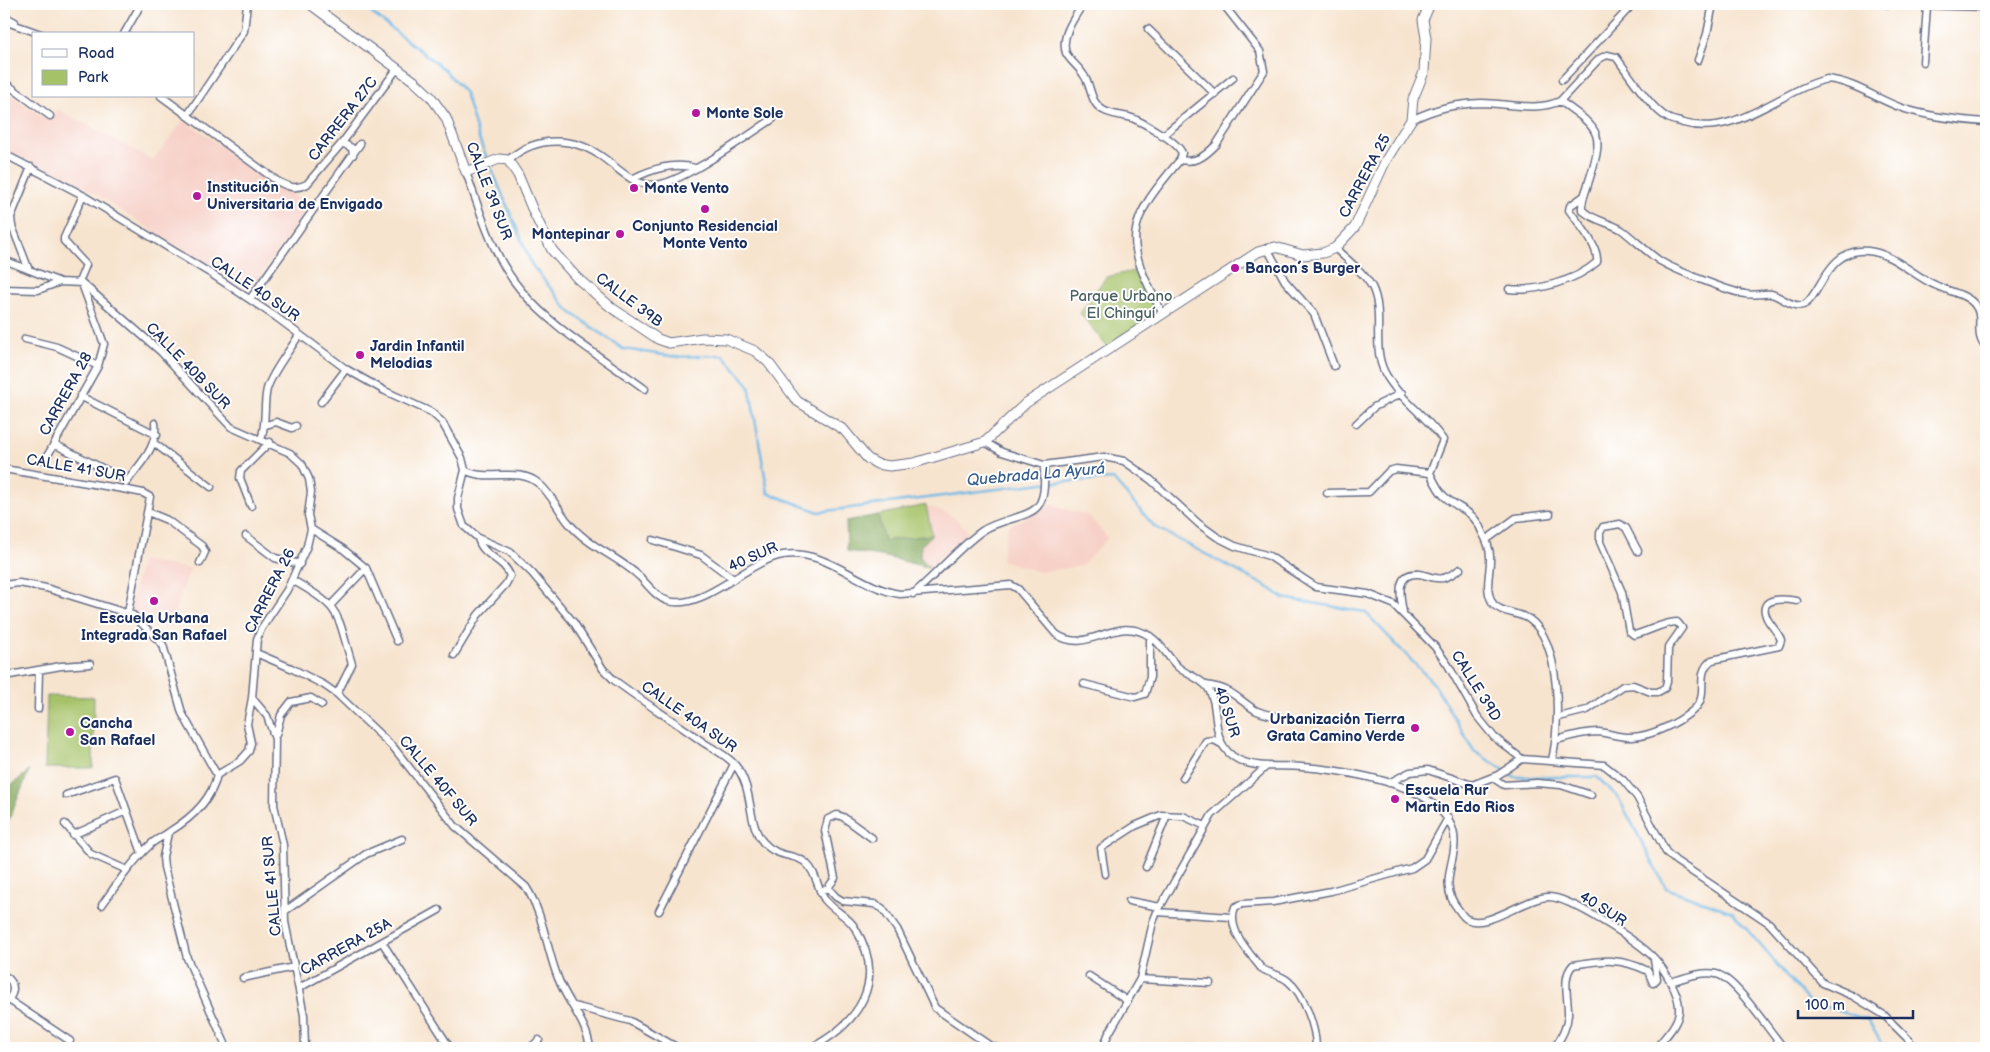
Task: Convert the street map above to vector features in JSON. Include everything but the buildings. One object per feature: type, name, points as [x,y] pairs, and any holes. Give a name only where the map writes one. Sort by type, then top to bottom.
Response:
[{"type":"street","points":[[125,32],[141,4]]},
{"type":"street","points":[[164,98],[187,116],[244,31],[247,4]]},
{"type":"street","name":"CALLE 39 SUR","points":[[310,4],[424,90],[443,112],[496,247],[519,288],[556,323],[644,389]]},
{"type":"street","points":[[1083,4],[1068,30],[1064,46],[1070,58],[1086,77],[1095,103],[1102,110],[1132,118],[1180,148],[1182,153],[1180,160],[1141,211],[1134,228],[1134,244],[1147,285],[1163,314]]},
{"type":"street","points":[[1180,160],[1195,161],[1208,154],[1216,146],[1264,71],[1260,51],[1223,4]]},
{"type":"street","name":"CARRERA 25","points":[[1267,248],[1282,248],[1312,256],[1335,248],[1355,227],[1386,160],[1410,120],[1413,99],[1424,72],[1426,38],[1422,20],[1430,4]]},
{"type":"street","points":[[1621,18],[1624,4]]},
{"type":"street","points":[[1562,80],[1633,4]]},
{"type":"street","points":[[1698,60],[1708,34],[1713,4]]},
{"type":"street","points":[[1886,4],[1927,6],[1978,5],[1986,7]]},
{"type":"street","points":[[1923,62],[1927,6]]},
{"type":"street","points":[[4,16],[36,32]]},
{"type":"street","points":[[4,22],[27,28]]},
{"type":"street","points":[[1148,29],[1215,94]]},
{"type":"street","points":[[1410,120],[1447,105],[1485,103],[1547,105],[1560,101],[1599,59],[1611,55],[1616,57],[1642,91],[1668,118],[1695,126],[1713,125],[1741,118],[1827,79],[1842,80],[1916,112],[1960,120],[1986,122]]},
{"type":"street","name":"CARRERA 27C","points":[[187,116],[286,186],[301,188],[307,184],[342,143],[397,69]]},
{"type":"street","points":[[1162,136],[1233,78]]},
{"type":"street","points":[[4,82],[50,116]]},
{"type":"street","points":[[1560,101],[1584,118],[1595,131],[1598,139],[1597,159],[1584,196],[1582,210],[1588,215],[1620,229],[1661,261],[1745,294],[1770,294],[1792,304],[1802,305],[1809,301],[1825,272],[1855,250],[1870,251],[1902,263],[1932,284],[1970,299],[1977,306],[1980,338],[1986,347]]},
{"type":"street","points":[[466,172],[504,160],[538,143],[554,140],[570,142],[595,151],[632,179],[644,184],[665,183],[686,175],[774,119]]},
{"type":"street","points":[[342,143],[352,148],[353,155]]},
{"type":"street","points":[[250,299],[360,144]]},
{"type":"street","name":"CALLE 40 SUR","points":[[4,154],[82,194],[250,299],[346,369],[385,391],[431,412],[442,422],[452,437],[465,470]]},
{"type":"street","name":"CALLE 39B","points":[[504,160],[518,175],[542,231],[564,264],[612,308],[658,339],[669,344],[703,338],[726,339],[755,351],[768,362],[797,401],[810,411],[837,424],[867,458],[877,464],[890,466],[914,463],[985,442]]},
{"type":"street","points":[[632,179],[653,170],[673,165],[685,165],[696,168]]},
{"type":"street","points":[[29,270],[12,226],[11,217],[31,167]]},
{"type":"street","points":[[4,289],[38,290],[60,282],[80,282],[86,265],[64,241],[64,238],[82,194]]},
{"type":"street","points":[[1508,289],[1542,288],[1589,269],[1597,262],[1596,254],[1584,230],[1569,210],[1570,206],[1584,196]]},
{"type":"street","points":[[913,594],[982,531],[999,521],[1031,513],[1039,506],[1043,496],[1044,465],[1002,452],[985,442],[1026,403],[1235,266],[1267,248],[1285,281],[1314,314],[1334,366]]},
{"type":"street","points":[[1335,248],[1365,276],[1372,286],[1376,298],[1382,366],[1386,375],[1443,440],[1430,473]]},
{"type":"street","points":[[4,260],[60,282]]},
{"type":"street","name":"CARRERA 28","points":[[45,460],[102,359],[104,344],[80,282]]},
{"type":"street","name":"CALLE 40B SUR","points":[[80,282],[160,351],[231,426],[261,440],[270,442],[290,453],[302,464]]},
{"type":"street","points":[[261,440],[266,425],[267,390],[299,335]]},
{"type":"street","points":[[25,339],[57,347],[98,366]]},
{"type":"street","points":[[321,402],[346,369]]},
{"type":"street","points":[[1356,424],[1374,407],[1402,393]]},
{"type":"street","points":[[80,396],[156,435]]},
{"type":"street","points":[[266,425],[276,422],[292,428],[296,426]]},
{"type":"street","points":[[123,489],[154,443],[156,423]]},
{"type":"street","points":[[251,506],[240,478],[241,471],[270,442]]},
{"type":"street","points":[[154,443],[211,487]]},
{"type":"street","points":[[54,444],[128,481]]},
{"type":"street","name":"CALLE 39D","points":[[1044,465],[1098,457],[1124,461],[1151,480],[1199,524],[1217,537],[1235,546],[1269,556],[1316,587],[1380,597],[1403,612],[1435,647],[1448,664],[1477,716],[1494,737],[1522,759]]},
{"type":"street","name":"CARRERA 26","points":[[218,775],[240,761],[249,751],[251,743],[247,724],[252,698],[257,639],[261,629],[300,564],[311,529],[308,515],[311,484],[302,464]]},
{"type":"street","name":"CALLE 41 SUR","points":[[4,469],[143,493],[151,500],[148,512]]},
{"type":"street","points":[[1327,493],[1369,492],[1388,471],[1396,469],[1430,473]]},
{"type":"street","name":"CALLE 40A SUR","points":[[465,470],[458,498],[458,509],[464,526],[478,538],[510,552],[532,573],[574,624],[603,669],[614,680],[734,764],[749,792],[754,826],[758,835],[770,849],[805,862],[814,875],[820,892],[826,901],[855,927],[868,960],[870,980],[864,1002],[850,1020],[832,1036],[811,1048]]},
{"type":"street","name":"40 SUR","points":[[465,470],[472,475],[527,477],[538,483],[579,535],[627,566],[659,596],[668,601],[691,600],[706,595],[732,578],[767,561],[781,555],[795,554],[832,564],[885,592],[913,594],[1011,585],[1018,589],[1046,624],[1064,639],[1075,642],[1121,628],[1134,630],[1150,636],[1178,668],[1206,685],[1211,694],[1218,734],[1224,746],[1240,760],[1267,766],[1315,767],[1389,783],[1408,789],[1425,798],[1448,818],[1455,838],[1447,892],[1451,901],[1466,919],[1478,921],[1490,918],[1535,899],[1555,898],[1581,907],[1654,958],[1671,982],[1680,1013],[1675,1023],[1656,1048]]},
{"type":"street","points":[[1430,473],[1444,496],[1474,516],[1486,540],[1491,559],[1488,582],[1492,602],[1498,608],[1528,618],[1542,634],[1551,661],[1558,717],[1557,740],[1552,760]]},
{"type":"street","points":[[128,612],[148,512],[166,520],[202,546],[205,552],[200,564]]},
{"type":"street","points":[[1486,540],[1516,518],[1550,514]]},
{"type":"street","points":[[1558,717],[1587,710],[1623,686],[1633,684],[1651,692],[1658,692],[1665,688],[1667,682],[1668,648],[1682,628],[1677,622],[1672,622],[1648,632],[1634,635],[1629,631],[1622,592],[1600,542],[1600,533],[1603,527],[1620,524],[1626,528],[1638,552]]},
{"type":"street","points":[[311,529],[343,549],[366,568],[397,641]]},
{"type":"street","points":[[246,536],[275,558],[300,564]]},
{"type":"street","points":[[454,655],[478,615],[506,584],[510,576],[507,568],[482,550],[478,538]]},
{"type":"street","points":[[653,540],[701,555],[732,578]]},
{"type":"street","points":[[331,605],[366,568]]},
{"type":"street","points":[[1403,612],[1399,589],[1402,581],[1409,575],[1419,574],[1441,579],[1449,577],[1460,569]]},
{"type":"street","points":[[292,580],[315,592],[331,605],[344,631],[352,664],[337,694]]},
{"type":"street","points":[[4,585],[19,583],[46,588],[133,615],[163,645],[182,713],[218,775],[215,785],[196,811],[168,833],[157,839],[142,853],[127,870],[102,905]]},
{"type":"street","points":[[1557,740],[1599,732],[1616,737],[1633,737],[1658,730],[1693,712],[1701,702],[1704,691],[1702,673],[1704,666],[1712,660],[1779,646],[1781,640],[1766,616],[1766,608],[1770,601],[1778,598],[1797,601]]},
{"type":"street","points":[[1084,684],[1134,697],[1146,694],[1150,676],[1150,636]]},
{"type":"street","name":"CALLE 40F SUR","points":[[256,653],[291,668],[337,694],[394,748],[455,826],[526,887],[532,896],[546,935],[558,979],[574,1006],[588,1037],[590,1048]]},
{"type":"street","points":[[4,676],[90,664]]},
{"type":"street","points":[[38,710],[39,670]]},
{"type":"street","points":[[1206,685],[1222,687],[1231,691],[1257,711],[1286,719]]},
{"type":"street","name":"CALLE 41 SUR","points":[[252,698],[267,716],[275,739],[274,805],[283,844],[285,911],[304,1015],[305,1048]]},
{"type":"street","points":[[275,739],[278,723],[284,710],[291,702],[311,698],[322,705]]},
{"type":"street","points":[[1183,778],[1206,742],[1214,740],[1224,746]]},
{"type":"street","points":[[1389,783],[1410,772],[1428,770],[1472,784],[1496,776],[1522,759],[1604,765],[1617,775],[1637,797],[1666,852],[1676,861],[1769,923],[1823,983],[1853,996],[1884,1015],[1895,1025],[1912,1048]]},
{"type":"street","points":[[659,911],[734,764]]},
{"type":"street","points":[[1103,1048],[1126,1000],[1140,979],[1153,922],[1205,826],[1226,800],[1267,766]]},
{"type":"street","points":[[1496,776],[1504,785],[1537,782],[1561,785],[1592,794]]},
{"type":"street","points":[[66,795],[115,778],[142,853]]},
{"type":"street","points":[[73,835],[126,811]]},
{"type":"street","points":[[820,892],[828,888],[835,878],[825,830],[828,819],[837,815],[843,817],[872,838]]},
{"type":"street","points":[[1105,874],[1100,852],[1104,845],[1149,820],[1167,815],[1183,816],[1205,826]]},
{"type":"street","points":[[1146,867],[1167,815]]},
{"type":"street","points":[[1316,1048],[1308,1015],[1298,993],[1280,975],[1266,972],[1261,968],[1234,929],[1231,917],[1235,907],[1242,904],[1273,902],[1332,891],[1420,865],[1448,818]]},
{"type":"street","points":[[65,824],[91,854],[127,870]]},
{"type":"street","points":[[168,833],[163,857],[164,867],[187,958],[227,1048]]},
{"type":"street","points":[[285,911],[358,860],[402,839]]},
{"type":"street","points":[[828,888],[839,900],[874,904],[889,914],[935,1008],[988,1047],[997,1048]]},
{"type":"street","points":[[1129,901],[1159,909],[1231,917]]},
{"type":"street","name":"CARRERA 25A","points":[[299,988],[439,910]]},
{"type":"street","points":[[382,942],[450,1048]]},
{"type":"street","points":[[1554,1048],[1560,1040],[1568,1016],[1567,975],[1573,965],[1606,960],[1623,961],[1648,971],[1653,983],[1657,979],[1654,958]]},
{"type":"street","name":"CARRERA 25A","points":[[243,978],[294,966]]},
{"type":"street","points":[[4,974],[14,985],[6,1002],[70,1041]]},
{"type":"street","points":[[1671,982],[1688,976],[1716,974],[1727,978],[1784,1048]]},
{"type":"street","points":[[1089,976],[1126,1000]]},
{"type":"street","points":[[1140,979],[1210,983]]},
{"type":"street","points":[[574,1006],[630,1021],[678,1048]]},
{"type":"street","points":[[530,1048],[539,1040]]},
{"type":"shaded area","name":"Institución Universitaria de Envigado","points":[[4,90],[49,121],[57,109],[153,160],[184,120],[309,206],[249,292],[83,186],[30,160],[4,150]]},
{"type":"shaded area","points":[[926,505],[953,516],[969,532],[930,568],[886,557],[847,551],[846,521]]},
{"type":"shaded area","points":[[1052,505],[1089,516],[1108,538],[1081,566],[1039,572],[1001,560],[1008,526]]},
{"type":"shaded area","name":"Escuela Urbana Integrada San Rafael","points":[[141,560],[190,569],[169,628],[128,612]]},
{"type":"green space","name":"Parque Urbano El Chinguí","points":[[1138,270],[1158,313],[1107,347],[1080,313],[1106,277]]},
{"type":"green space","points":[[926,505],[932,535],[884,541],[878,515]]},
{"type":"green space","points":[[878,515],[884,541],[932,535],[921,546],[920,557],[930,568],[886,557],[847,551],[846,521]]},
{"type":"green space","name":"Cancha San Rafael","points":[[47,696],[94,697],[93,768],[45,768]]},
{"type":"green space","points":[[29,771],[4,832],[4,791]]},
{"type":"waterway","name":"Quebrada La Ayurá","points":[[360,4],[445,70],[465,93],[479,139],[532,265],[569,311],[623,349],[677,357],[723,355],[749,385],[768,493],[819,512],[1043,483],[1113,479],[1155,527],[1271,589],[1283,598],[1365,612],[1434,684],[1474,751],[1515,777],[1597,777],[1618,797],[1666,888],[1732,912],[1808,1001],[1868,1020],[1884,1048]]},
{"type":"place","name":"Monte Sole","points":[[696,113]]},
{"type":"place","name":"Monte Vento","points":[[634,188]]},
{"type":"place","name":"Institución Universitaria de Envigado","points":[[197,196]]},
{"type":"place","name":"Conjunto Residencial Monte Vento","points":[[705,209]]},
{"type":"place","name":"Montepinar","points":[[620,234]]},
{"type":"place","name":"Bancon´s Burger","points":[[1235,268]]},
{"type":"place","name":"Jardin Infantil Melodias","points":[[360,355]]},
{"type":"place","name":"Escuela Urbana Integrada San Rafael","points":[[154,601]]},
{"type":"place","name":"Urbanización Tierra Grata Camino Verde","points":[[1415,728]]},
{"type":"place","name":"Cancha San Rafael","points":[[70,732]]},
{"type":"place","name":"Escuela Rur Martin Edo Rios","points":[[1395,799]]}]
